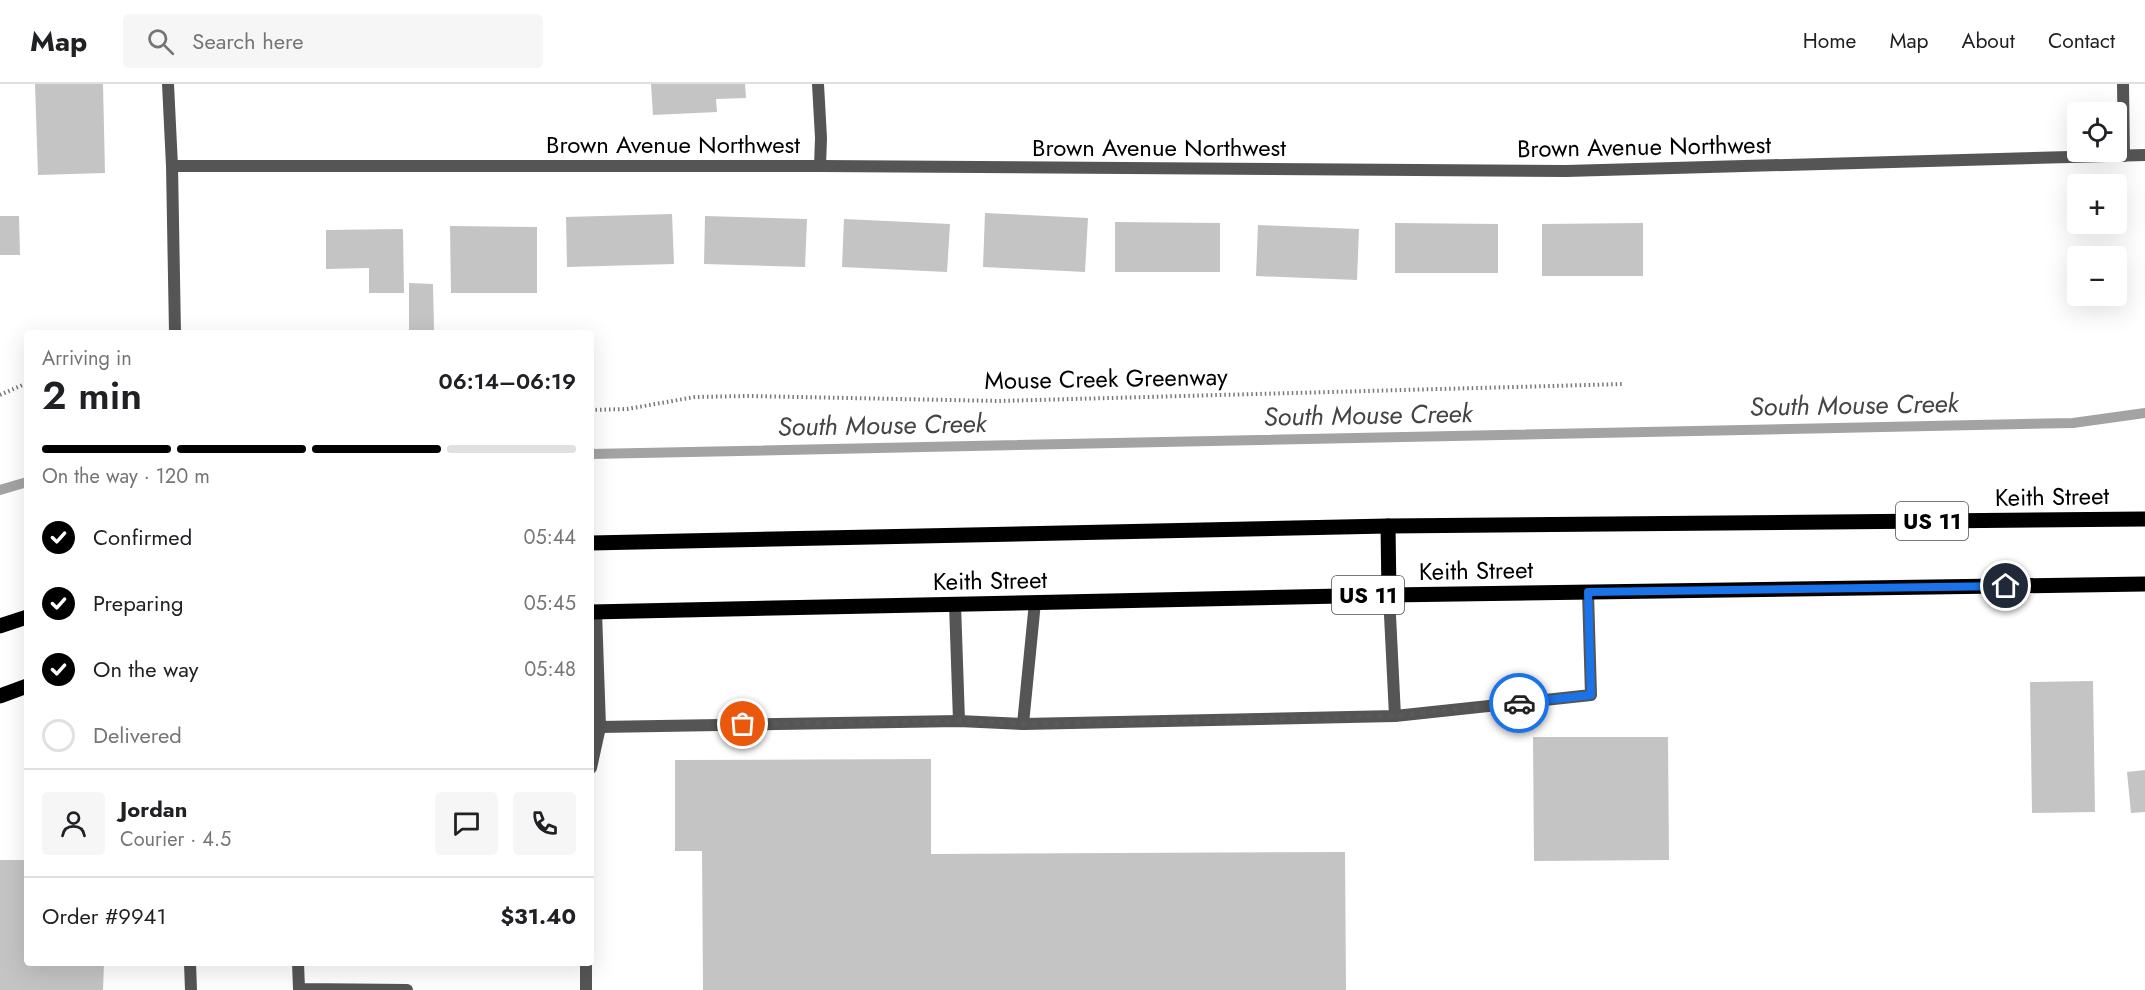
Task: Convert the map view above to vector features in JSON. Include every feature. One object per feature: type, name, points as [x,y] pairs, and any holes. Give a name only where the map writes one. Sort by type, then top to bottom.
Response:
[{"type":"main road","name":"Keith Street","points":[[594,543],[1388,526],[2145,519]]},
{"type":"main road","points":[[1388,526],[1389,595]]},
{"type":"main road","name":"Keith Street","points":[[594,612],[1389,595],[2145,584]]},
{"type":"main road","points":[[0,626],[24,618]]},
{"type":"main road","points":[[0,696],[24,687]]},
{"type":"street","points":[[168,84],[175,330]]},
{"type":"street","points":[[818,84],[820,166]]},
{"type":"street","points":[[2123,84],[2123,102]]},
{"type":"street","name":"Brown Avenue Northwest","points":[[2127,156],[2145,155]]},
{"type":"street","name":"Brown Avenue Northwest","points":[[172,166],[820,166],[1566,171],[2067,158]]},
{"type":"street","points":[[594,612],[595,727],[959,721],[1023,724],[1395,716],[1591,695],[1588,592]]},
{"type":"street","points":[[1389,595],[1395,716]]},
{"type":"street","points":[[1023,724],[1035,602]]},
{"type":"street","points":[[955,604],[959,721]]},
{"type":"street","points":[[190,966],[191,990]]},
{"type":"street","points":[[298,966],[299,989],[407,990]]},
{"type":"street","points":[[586,966],[586,990]]},
{"type":"path","points":[[0,395],[24,384]]},
{"type":"path","name":"Mouse Creek Greenway","points":[[594,410],[627,409],[694,397],[999,401],[1624,384]]},
{"type":"building","points":[[35,84],[103,84],[105,173],[38,175]]},
{"type":"building","points":[[651,84],[745,84],[746,98],[716,99],[717,112],[653,115]]},
{"type":"building","points":[[985,213],[1088,218],[1085,272],[983,267]]},
{"type":"building","points":[[672,214],[674,264],[567,267],[566,217]]},
{"type":"building","points":[[0,216],[19,216],[20,255],[0,255]]},
{"type":"building","points":[[705,216],[807,219],[805,267],[704,264]]},
{"type":"building","points":[[844,219],[950,224],[947,272],[842,267]]},
{"type":"building","points":[[1115,222],[1220,223],[1220,272],[1115,272]]},
{"type":"building","points":[[1395,223],[1498,224],[1498,273],[1395,273]]},
{"type":"building","points":[[1643,223],[1643,276],[1542,276],[1542,224]]},
{"type":"building","points":[[1258,225],[1359,229],[1357,280],[1256,276]]},
{"type":"building","points":[[450,226],[537,227],[537,293],[451,293]]},
{"type":"building","points":[[403,229],[404,293],[369,293],[369,268],[326,269],[326,230]]},
{"type":"building","points":[[409,283],[433,284],[434,330],[409,330]]},
{"type":"building","points":[[2093,681],[2095,812],[2032,813],[2030,682]]},
{"type":"building","points":[[1533,737],[1668,737],[1669,860],[1534,861]]},
{"type":"building","points":[[931,759],[931,854],[1345,852],[1346,990],[703,990],[702,851],[675,851],[675,760]]},
{"type":"building","points":[[2145,770],[2145,812],[2131,813],[2127,772]]},
{"type":"building","points":[[0,860],[24,860],[24,966],[104,966],[103,990],[0,990]]},
{"type":"waterway","name":"South Mouse Creek","points":[[594,454],[2073,423],[2145,413]]},
{"type":"waterway","name":"South Mouse Creek","points":[[0,490],[24,483]]},
{"type":"way so far","points":[[743,724],[959,721],[1023,724],[1395,716],[1519,703]]},
{"type":"route","points":[[1519,703],[1591,695],[1588,592],[2006,586]]}]
